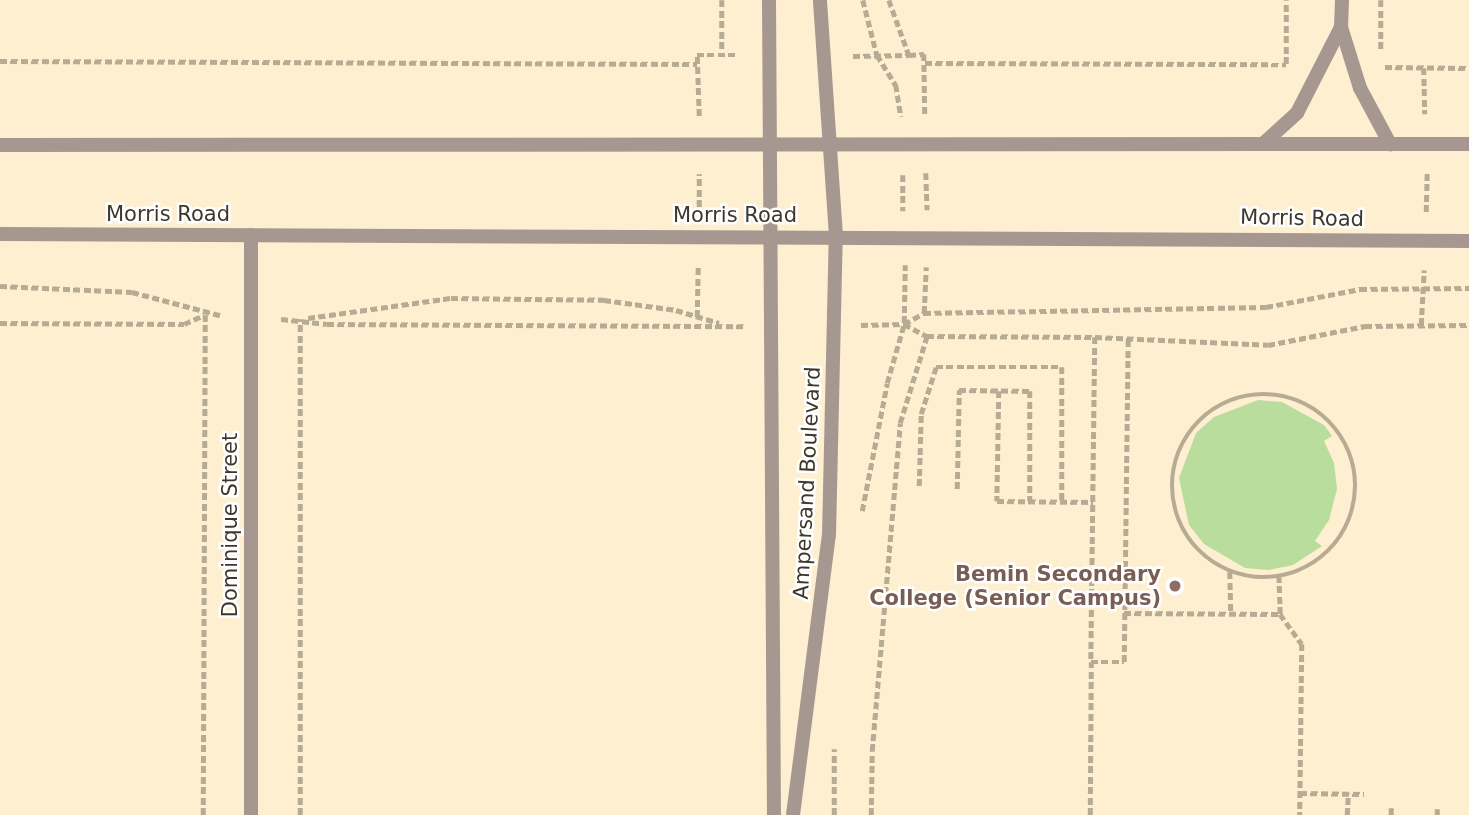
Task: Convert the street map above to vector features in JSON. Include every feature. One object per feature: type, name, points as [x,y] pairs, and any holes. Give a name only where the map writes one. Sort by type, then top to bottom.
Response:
[{"type":"street","name":"Ampersand Boulevard","points":[[769,0],[774,815]]},
{"type":"street","name":"Ampersand Boulevard","points":[[793,815],[829,535],[836,236],[820,0]]},
{"type":"street","points":[[1342,0],[1342,27],[1360,88],[1390,144]]},
{"type":"street","points":[[1264,143],[1297,114],[1342,27]]},
{"type":"street","points":[[0,145],[770,142],[1469,145]]},
{"type":"street","name":"Morris Road","points":[[0,234],[1469,241]]},
{"type":"street","name":"Dominique Street","points":[[251,235],[251,815]]},
{"type":"path","points":[[722,0],[722,55]]},
{"type":"path","points":[[925,63],[1286,64],[1286,0]]},
{"type":"path","points":[[1381,0],[1381,67]]},
{"type":"path","points":[[0,61],[697,64]]},
{"type":"path","points":[[1421,325],[1425,241],[1424,68]]},
{"type":"path","points":[[0,286],[132,292],[205,315]]},
{"type":"path","points":[[862,515],[887,383],[904,324],[923,313],[1288,306],[1360,289],[1469,288]]},
{"type":"path","points":[[451,298],[604,300],[676,310],[727,326],[327,324],[300,319],[451,298]]},
{"type":"path","points":[[0,323],[184,324],[205,315]]},
{"type":"path","points":[[203,815],[205,315]]},
{"type":"path","points":[[300,319],[300,815]]},
{"type":"path","points":[[904,324],[927,336],[1094,337],[1268,345],[1365,326],[1469,325]]},
{"type":"path","points":[[871,815],[872,751],[900,423],[927,336]]},
{"type":"path","points":[[1090,815],[1094,337]]},
{"type":"path","points":[[1091,662],[1124,662],[1128,338]]},
{"type":"path","points":[[919,486],[921,414],[936,367],[1062,367],[1062,502]]},
{"type":"path","points":[[957,489],[959,390],[1030,391],[1030,501]]},
{"type":"path","points":[[999,391],[997,501],[1093,502]]},
{"type":"path","points":[[1259,394],[1300,402],[1334,425],[1348,449],[1356,476],[1354,503],[1345,530],[1328,552],[1306,568],[1279,576],[1230,572],[1206,558],[1188,538],[1176,512],[1172,485],[1176,457],[1189,432],[1208,413],[1232,399],[1259,394]]},
{"type":"path","points":[[1230,572],[1231,614]]},
{"type":"path","points":[[1279,576],[1280,614],[1302,644],[1300,815]]},
{"type":"path","points":[[1124,613],[1280,614]]},
{"type":"path","points":[[834,815],[835,735]]},
{"type":"path","points":[[1300,793],[1364,794]]},
{"type":"path","points":[[1348,793],[1348,815]]},
{"type":"path","points":[[1391,808],[1391,815]]},
{"type":"green space","points":[[1258,400],[1282,402],[1324,425],[1332,436],[1324,441],[1334,463],[1337,489],[1329,520],[1315,541],[1322,546],[1293,565],[1269,570],[1245,568],[1204,544],[1189,525],[1179,478],[1196,433],[1214,417]]},
{"type":"place","name":"Bemin Secondary College (Senior Campus)","points":[[1175,586]]}]
